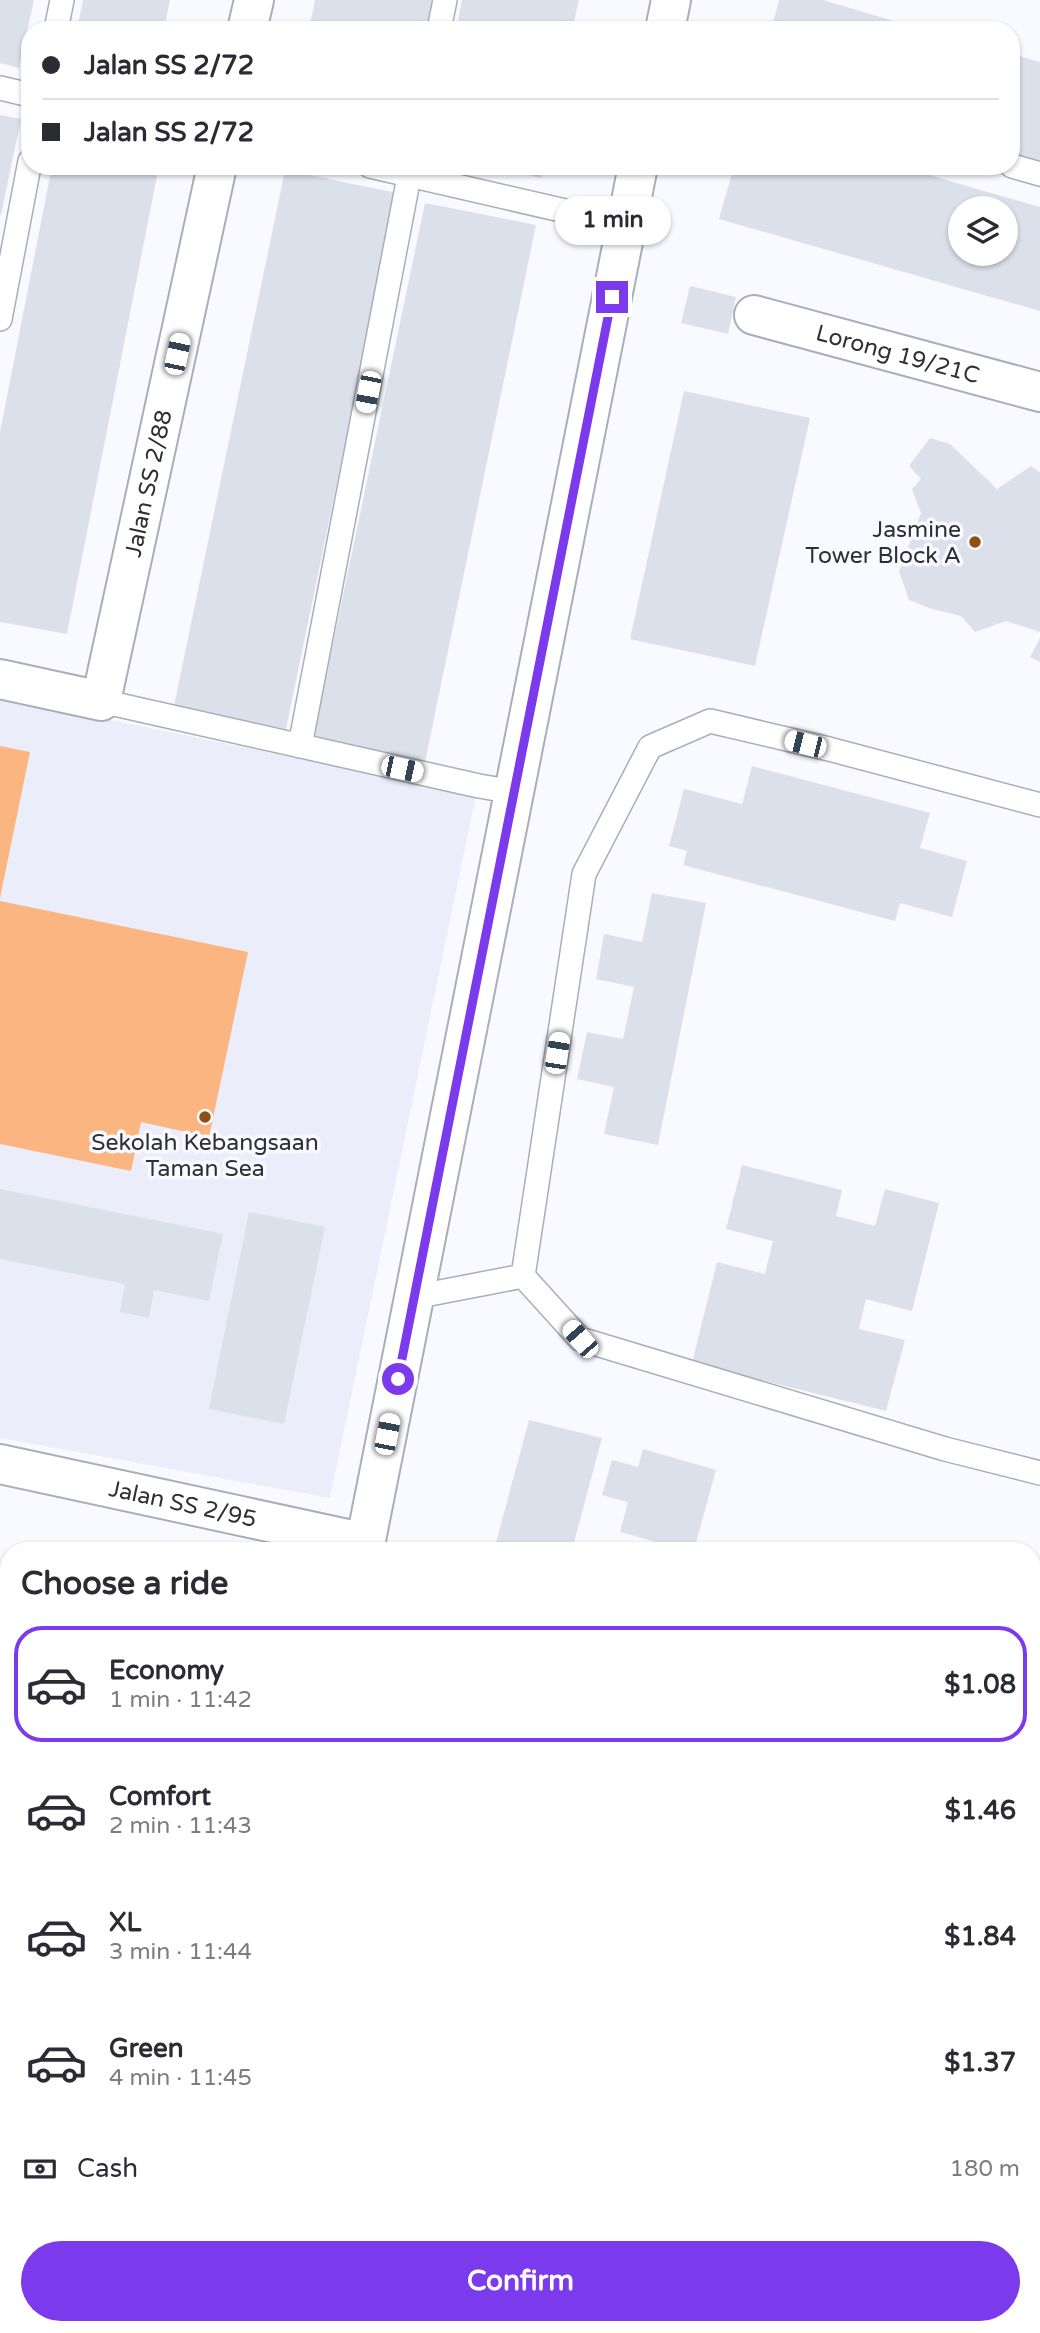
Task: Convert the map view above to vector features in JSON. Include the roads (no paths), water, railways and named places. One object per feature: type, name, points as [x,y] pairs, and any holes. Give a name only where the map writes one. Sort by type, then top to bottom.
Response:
[{"type":"street","points":[[249,21],[254,0]]},
{"type":"street","points":[[667,21],[671,0]]},
{"type":"street","name":"Jalan SS 2/88","points":[[101,701],[215,175]]},
{"type":"street","points":[[366,1542],[636,175]]},
{"type":"street","name":"Lorong 19/21C","points":[[754,315],[1040,392]]},
{"type":"street","points":[[0,679],[101,701]]},
{"type":"street","name":"Jalan SS 2/95","points":[[0,1464],[343,1542]]},
{"type":"lane","points":[[58,21],[62,0]]},
{"type":"lane","points":[[441,21],[445,0]]},
{"type":"lane","points":[[0,89],[21,93]]},
{"type":"lane","points":[[1020,168],[1040,174]]},
{"type":"lane","points":[[0,319],[27,175]]},
{"type":"lane","points":[[300,746],[409,175]]},
{"type":"lane","points":[[430,175],[626,225]]},
{"type":"lane","points":[[101,701],[514,792]]},
{"type":"lane","points":[[523,1276],[584,874],[650,747],[710,721],[829,749],[1040,805]]},
{"type":"lane","points":[[414,1297],[523,1276]]},
{"type":"lane","points":[[523,1276],[580,1339],[945,1449],[1040,1473]]},
{"type":"place","name":"Jasmine Tower Block A","points":[[975,542]]},
{"type":"place","name":"Sekolah Kebangsaan Taman Sea","points":[[205,1117]]}]
